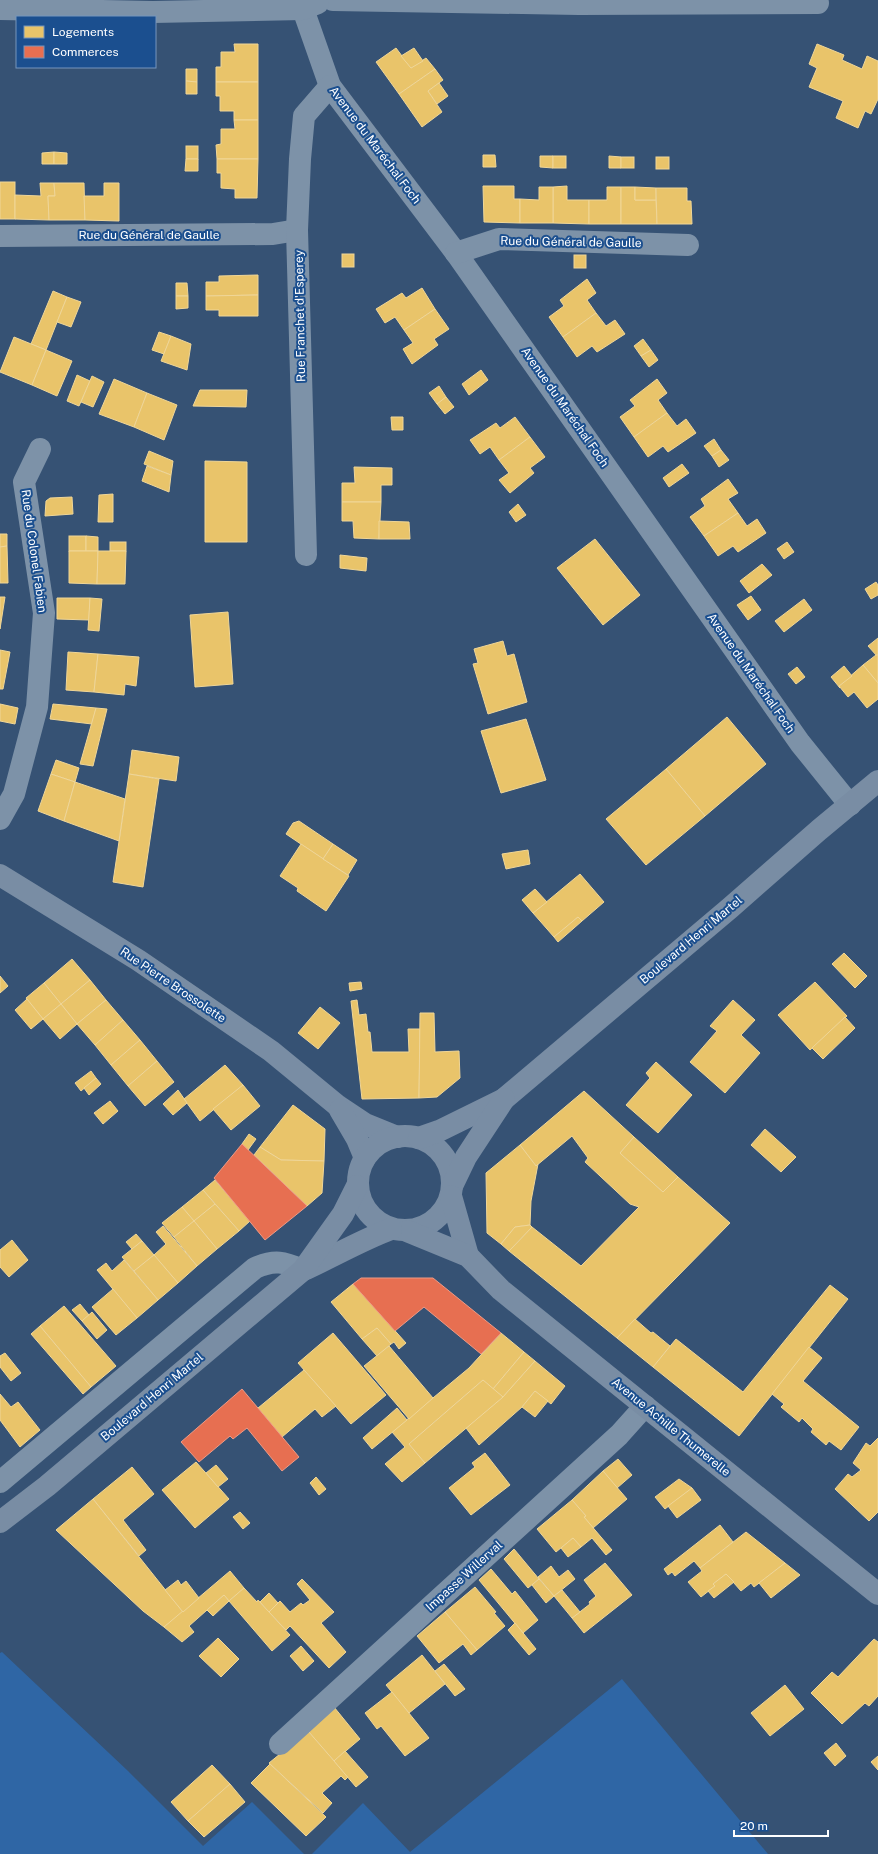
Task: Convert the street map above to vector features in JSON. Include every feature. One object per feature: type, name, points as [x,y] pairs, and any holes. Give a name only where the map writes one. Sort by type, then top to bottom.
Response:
[{"type":"main road","name":"Boulevard Henri Martel","points":[[419,1138],[504,1099],[878,781]]},
{"type":"main road","name":"Rue Pierre Brossolette","points":[[0,875],[138,960],[271,1051],[338,1106],[365,1124],[397,1136]]},
{"type":"main road","name":"Boulevard Henri Martel","points":[[452,1190],[466,1157],[504,1099]]},
{"type":"main road","name":"Rue Pierre Brossolette","points":[[338,1106],[358,1139],[365,1158]]},
{"type":"main road","points":[[397,1136],[419,1138],[434,1146],[445,1158],[452,1190],[442,1213],[426,1226],[399,1230],[374,1220],[362,1204],[357,1186],[359,1171],[365,1158],[379,1144],[397,1136]]},
{"type":"main road","name":"Boulevard Henri Martel","points":[[0,1522],[47,1486],[303,1270],[343,1214],[357,1186]]},
{"type":"main road","name":"Avenue Achille Thumerelle","points":[[452,1190],[468,1256]]},
{"type":"main road","name":"Boulevard Henri Martel","points":[[303,1270],[340,1253],[365,1239],[399,1230]]},
{"type":"main road","name":"Avenue Achille Thumerelle","points":[[399,1230],[468,1256],[501,1290],[878,1594]]},
{"type":"street","points":[[0,9],[153,12],[303,4],[325,0]]},
{"type":"street","points":[[333,0],[579,4],[818,2]]},
{"type":"street","name":"Avenue du Maréchal Foch","points":[[303,4],[330,86],[456,253],[800,743],[850,805]]},
{"type":"street","name":"Rue Franchet d'Esperey","points":[[306,555],[297,230],[300,158],[304,116],[330,86]]},
{"type":"street","name":"Rue du Général de Gaulle","points":[[0,236],[273,234],[297,230]]},
{"type":"street","name":"Rue du Général de Gaulle","points":[[456,253],[499,239],[688,245]]},
{"type":"street","name":"Rue du Colonel Fabien","points":[[0,819],[14,794],[37,707],[44,613],[24,482],[40,449]]},
{"type":"street","points":[[0,1482],[255,1268],[269,1262],[286,1263],[303,1270]]},
{"type":"street","name":"Impasse Willerval","points":[[280,1744],[619,1435],[645,1406]]},
{"type":"shaded area","points":[[2,1652],[128,1771],[203,1846],[252,1802],[304,1854],[0,1854],[0,1653]]},
{"type":"shaded area","points":[[622,1679],[768,1854],[312,1854],[363,1803],[410,1852]]},
{"type":"building: Logements","points":[[234,44],[258,44],[258,82],[216,82],[216,67],[221,67],[221,52],[235,52]]},
{"type":"building: Logements","points":[[817,44],[844,55],[842,60],[862,69],[867,56],[878,61],[878,99],[871,114],[865,111],[858,128],[836,118],[843,101],[809,87],[817,68],[809,64]]},
{"type":"building: Logements","points":[[396,48],[411,68],[426,58],[435,69],[399,94],[376,62]]},
{"type":"building: Logements","points":[[414,48],[423,61],[411,68],[401,56]]},
{"type":"building: Logements","points":[[186,69],[197,69],[197,82],[186,81]]},
{"type":"building: Logements","points":[[435,69],[443,80],[428,91],[442,112],[422,127],[399,94]]},
{"type":"building: Logements","points":[[186,81],[197,82],[197,94],[186,94]]},
{"type":"building: Logements","points":[[216,82],[258,82],[258,120],[234,120],[234,111],[220,111],[220,96],[216,96]]},
{"type":"building: Logements","points":[[439,83],[448,96],[437,104],[428,91]]},
{"type":"building: Logements","points":[[234,120],[258,120],[258,159],[217,159],[216,145],[221,144],[221,129],[235,129]]},
{"type":"building: Logements","points":[[186,146],[198,146],[198,159],[186,159]]},
{"type":"building: Logements","points":[[54,152],[54,164],[42,164],[42,153]]},
{"type":"building: Logements","points":[[54,152],[67,153],[67,164],[54,164]]},
{"type":"building: Logements","points":[[483,155],[495,155],[496,167],[483,167]]},
{"type":"building: Logements","points":[[540,156],[553,156],[553,168],[540,167]]},
{"type":"building: Logements","points":[[553,156],[566,156],[566,168],[553,168]]},
{"type":"building: Logements","points":[[609,156],[621,157],[621,168],[609,168]]},
{"type":"building: Logements","points":[[621,157],[634,157],[634,168],[621,168]]},
{"type":"building: Logements","points":[[656,157],[669,157],[669,169],[656,169]]},
{"type":"building: Logements","points":[[186,159],[198,159],[198,171],[185,171]]},
{"type":"building: Logements","points":[[217,159],[258,159],[257,198],[235,198],[235,189],[221,188],[221,173],[217,173]]},
{"type":"building: Logements","points":[[0,182],[15,182],[15,219],[0,219]]},
{"type":"building: Logements","points":[[40,183],[54,183],[55,196],[48,196],[49,220],[15,219],[15,195],[41,196]]},
{"type":"building: Logements","points":[[54,183],[84,183],[85,220],[49,220],[48,196],[55,196]]},
{"type":"building: Logements","points":[[104,183],[119,183],[119,221],[85,220],[84,196],[104,196]]},
{"type":"building: Logements","points":[[483,186],[514,186],[514,199],[520,199],[520,223],[484,222]]},
{"type":"building: Logements","points":[[567,186],[567,200],[589,200],[589,224],[553,223],[553,187]]},
{"type":"building: Logements","points":[[539,187],[553,187],[553,223],[520,223],[520,199],[539,200]]},
{"type":"building: Logements","points":[[607,187],[621,187],[621,224],[589,224],[589,200],[607,200]]},
{"type":"building: Logements","points":[[621,187],[635,187],[635,200],[656,200],[657,224],[621,224]]},
{"type":"building: Logements","points":[[635,187],[656,188],[656,200],[635,200]]},
{"type":"building: Logements","points":[[656,188],[687,188],[687,201],[691,201],[692,224],[657,224]]},
{"type":"building: Logements","points":[[342,254],[354,254],[354,267],[342,267]]},
{"type":"building: Logements","points":[[574,255],[586,255],[586,268],[574,268]]},
{"type":"building: Logements","points":[[258,275],[258,295],[206,296],[206,282],[219,282],[219,276]]},
{"type":"building: Logements","points":[[587,279],[596,293],[587,300],[596,313],[563,337],[549,317],[564,306],[560,300]]},
{"type":"building: Logements","points":[[176,283],[187,283],[188,296],[176,296]]},
{"type":"building: Logements","points":[[422,288],[435,309],[404,330],[395,317],[385,323],[376,309],[402,293],[406,298]]},
{"type":"building: Logements","points":[[53,291],[67,297],[46,350],[31,344]]},
{"type":"building: Logements","points":[[258,295],[258,316],[219,316],[219,310],[206,310],[206,296]]},
{"type":"building: Logements","points":[[176,296],[188,296],[188,308],[176,309]]},
{"type":"building: Logements","points":[[67,297],[81,302],[71,327],[57,322]]},
{"type":"building: Logements","points":[[435,309],[449,329],[434,339],[438,345],[412,364],[403,349],[413,343],[404,330]]},
{"type":"building: Logements","points":[[596,313],[606,326],[615,320],[625,334],[597,352],[592,346],[577,357],[563,337]]},
{"type":"building: Logements","points":[[159,332],[171,336],[164,354],[152,350]]},
{"type":"building: Logements","points":[[171,336],[191,344],[187,370],[161,361]]},
{"type":"building: Logements","points":[[14,337],[46,350],[32,385],[0,372]]},
{"type":"building: Logements","points":[[643,339],[651,350],[641,356],[634,346]]},
{"type":"building: Logements","points":[[46,350],[72,361],[57,396],[32,385]]},
{"type":"building: Logements","points":[[651,350],[658,360],[649,367],[641,356]]},
{"type":"building: Logements","points":[[481,370],[488,380],[469,395],[462,384]]},
{"type":"building: Logements","points":[[77,375],[90,381],[79,406],[67,401]]},
{"type":"building: Logements","points":[[92,376],[104,382],[93,407],[81,402]]},
{"type":"building: Logements","points":[[114,379],[147,393],[134,427],[99,414]]},
{"type":"building: Logements","points":[[657,379],[667,393],[658,400],[667,413],[634,437],[620,417],[635,406],[630,400]]},
{"type":"building: Logements","points":[[439,386],[446,397],[437,404],[429,393]]},
{"type":"building: Logements","points":[[200,390],[247,390],[246,407],[193,406]]},
{"type":"building: Logements","points":[[147,393],[177,405],[164,440],[134,427]]},
{"type":"building: Logements","points":[[446,397],[454,407],[445,414],[437,404]]},
{"type":"building: Logements","points":[[667,413],[677,426],[686,419],[696,433],[668,452],[663,446],[648,457],[634,437]]},
{"type":"building: Logements","points":[[391,417],[403,417],[403,430],[392,430]]},
{"type":"building: Logements","points":[[515,417],[530,437],[499,460],[490,447],[480,454],[470,440],[496,423],[500,428]]},
{"type":"building: Logements","points":[[530,437],[545,457],[530,468],[534,473],[510,493],[499,480],[509,473],[499,460]]},
{"type":"building: Logements","points":[[714,439],[721,450],[712,456],[704,446]]},
{"type":"building: Logements","points":[[721,450],[729,460],[719,467],[712,456]]},
{"type":"building: Logements","points":[[149,451],[173,461],[171,475],[144,464]]},
{"type":"building: Logements","points":[[205,461],[247,462],[247,542],[205,542]]},
{"type":"building: Logements","points":[[682,464],[689,473],[669,487],[663,478]]},
{"type":"building: Logements","points":[[147,466],[171,475],[169,492],[142,481]]},
{"type":"building: Logements","points":[[354,467],[392,468],[392,485],[381,485],[381,502],[342,502],[342,483],[355,483]]},
{"type":"building: Logements","points":[[728,479],[738,493],[728,499],[738,513],[704,536],[690,517],[705,506],[701,499]]},
{"type":"building: Logements","points":[[113,494],[113,522],[98,522],[99,495]]},
{"type":"building: Logements","points":[[72,497],[73,514],[45,516],[46,501],[50,498]]},
{"type":"building: Logements","points":[[342,502],[381,502],[379,539],[354,538],[353,521],[342,521]]},
{"type":"building: Logements","points":[[518,504],[526,515],[516,522],[509,512]]},
{"type":"building: Logements","points":[[738,513],[747,526],[757,519],[766,533],[738,552],[733,546],[718,556],[704,536]]},
{"type":"building: Logements","points":[[379,521],[409,522],[410,539],[379,539]]},
{"type":"building: Logements","points":[[0,534],[7,534],[7,546],[0,547]]},
{"type":"building: Logements","points":[[69,536],[86,536],[86,551],[69,551]]},
{"type":"building: Logements","points":[[86,536],[98,537],[98,551],[86,551]]},
{"type":"building: Logements","points":[[595,539],[640,595],[603,625],[557,568]]},
{"type":"building: Logements","points":[[110,542],[126,542],[126,551],[110,551]]},
{"type":"building: Logements","points":[[787,542],[794,552],[784,559],[777,549]]},
{"type":"building: Logements","points":[[7,546],[8,583],[0,583],[0,547]]},
{"type":"building: Logements","points":[[69,551],[98,551],[97,584],[69,583]]},
{"type":"building: Logements","points":[[98,551],[126,551],[125,584],[97,584]]},
{"type":"building: Logements","points":[[340,555],[367,558],[366,571],[340,568]]},
{"type":"building: Logements","points":[[762,564],[772,575],[749,593],[740,581]]},
{"type":"building: Logements","points":[[876,582],[878,585],[878,595],[871,599],[865,589]]},
{"type":"building: Logements","points":[[751,596],[761,610],[748,620],[737,605]]},
{"type":"building: Logements","points":[[0,597],[5,597],[0,629]]},
{"type":"building: Logements","points":[[57,598],[90,598],[89,620],[57,619]]},
{"type":"building: Logements","points":[[90,598],[102,599],[99,631],[88,630]]},
{"type":"building: Logements","points":[[804,599],[812,610],[784,632],[775,621]]},
{"type":"building: Logements","points":[[228,612],[233,684],[195,687],[190,615]]},
{"type":"building: Logements","points":[[878,638],[878,655],[877,656],[868,646]]},
{"type":"building: Logements","points":[[503,641],[507,656],[514,654],[527,702],[488,714],[473,664],[478,663],[474,649]]},
{"type":"building: Logements","points":[[0,650],[10,652],[3,689],[0,689]]},
{"type":"building: Logements","points":[[68,652],[98,654],[94,692],[66,690]]},
{"type":"building: Logements","points":[[98,654],[139,657],[136,686],[125,684],[124,695],[94,692]]},
{"type":"building: Logements","points":[[878,655],[878,683],[863,665]]},
{"type":"building: Logements","points":[[863,665],[878,683],[878,699],[867,708],[854,692],[848,697],[839,686]]},
{"type":"building: Logements","points":[[844,666],[852,676],[839,686],[840,688],[831,677]]},
{"type":"building: Logements","points":[[797,667],[805,677],[796,684],[788,674]]},
{"type":"building: Logements","points":[[0,704],[18,708],[15,724],[0,721]]},
{"type":"building: Logements","points":[[53,704],[96,708],[92,724],[50,719]]},
{"type":"building: Logements","points":[[96,708],[107,709],[93,766],[80,764]]},
{"type":"building: Logements","points":[[727,717],[766,764],[705,816],[666,769]]},
{"type":"building: Logements","points":[[526,719],[546,780],[501,793],[481,731]]},
{"type":"building: Logements","points":[[132,750],[179,757],[176,781],[129,774]]},
{"type":"building: Logements","points":[[56,760],[79,768],[75,782],[51,774]]},
{"type":"building: Logements","points":[[666,769],[705,816],[646,865],[606,819]]},
{"type":"building: Logements","points":[[51,774],[75,782],[64,821],[38,811]]},
{"type":"building: Logements","points":[[129,774],[159,779],[143,887],[113,882]]},
{"type":"building: Logements","points":[[75,782],[125,799],[119,841],[64,821]]},
{"type":"building: Logements","points":[[299,821],[333,844],[323,859],[286,834],[293,823]]},
{"type":"building: Logements","points":[[301,844],[349,876],[326,911],[297,891],[298,888],[280,876]]},
{"type":"building: Logements","points":[[333,844],[357,860],[348,875],[323,859]]},
{"type":"building: Logements","points":[[528,850],[530,864],[506,869],[502,854]]},
{"type":"building: Logements","points":[[580,874],[604,902],[582,921],[578,917],[554,937],[533,913]]},
{"type":"building: Logements","points":[[535,889],[547,902],[533,913],[522,900]]},
{"type":"building: Logements","points":[[578,917],[582,921],[558,942],[554,937]]},
{"type":"building: Logements","points":[[844,953],[867,976],[855,988],[832,964]]},
{"type":"building: Logements","points":[[72,959],[90,980],[61,1004],[44,983]]},
{"type":"building: Logements","points":[[0,976],[8,986],[0,993]]},
{"type":"building: Logements","points":[[90,980],[106,1000],[77,1024],[61,1004]]},
{"type":"building: Logements","points":[[361,982],[362,989],[350,991],[349,983]]},
{"type":"building: Logements","points":[[815,982],[847,1016],[810,1050],[778,1015]]},
{"type":"building: Logements","points":[[44,983],[61,1004],[43,1019],[26,998]]},
{"type":"building: Logements","points":[[27,999],[43,1019],[31,1029],[15,1010]]},
{"type":"building: Logements","points":[[106,1000],[123,1020],[95,1045],[77,1024]]},
{"type":"building: Logements","points":[[357,1000],[359,1015],[366,1014],[372,1052],[409,1052],[408,1029],[420,1029],[419,1098],[362,1099],[351,1001]]},
{"type":"building: Logements","points":[[733,1000],[755,1020],[741,1035],[760,1053],[725,1093],[690,1062],[717,1031],[710,1026]]},
{"type":"building: Logements","points":[[61,1004],[77,1024],[60,1039],[43,1019]]},
{"type":"building: Logements","points":[[320,1007],[340,1023],[318,1049],[298,1033]]},
{"type":"building: Logements","points":[[420,1013],[434,1013],[435,1052],[459,1051],[460,1078],[437,1097],[419,1098]]},
{"type":"building: Logements","points":[[845,1017],[855,1028],[823,1059],[812,1048]]},
{"type":"building: Logements","points":[[123,1020],[140,1040],[111,1065],[95,1045]]},
{"type":"building: Logements","points":[[140,1040],[157,1061],[128,1086],[111,1065]]},
{"type":"building: Logements","points":[[157,1061],[174,1082],[145,1106],[128,1086]]},
{"type":"building: Logements","points":[[656,1062],[692,1095],[658,1133],[626,1105],[650,1078],[646,1073]]},
{"type":"building: Logements","points":[[225,1065],[243,1085],[200,1121],[184,1099]]},
{"type":"building: Logements","points":[[91,1071],[96,1078],[81,1091],[75,1083]]},
{"type":"building: Logements","points":[[96,1078],[101,1084],[89,1095],[84,1088]]},
{"type":"building: Logements","points":[[243,1085],[260,1106],[231,1130],[213,1109]]},
{"type":"building: Logements","points":[[178,1090],[187,1103],[173,1115],[163,1104]]},
{"type":"building: Logements","points":[[584,1091],[634,1137],[620,1153],[663,1192],[678,1177],[730,1223],[617,1338],[509,1251],[532,1227],[581,1266],[639,1207],[630,1204],[585,1162],[588,1158],[572,1136],[536,1166],[520,1145]]},
{"type":"building: Logements","points":[[110,1101],[118,1111],[103,1124],[94,1113]]},
{"type":"building: Logements","points":[[293,1105],[325,1129],[324,1161],[281,1160],[260,1147]]},
{"type":"building: Logements","points":[[765,1129],[796,1157],[781,1172],[751,1145]]},
{"type":"building: Logements","points":[[249,1134],[256,1139],[248,1150],[242,1144]]},
{"type":"building: Logements","points":[[634,1137],[678,1177],[663,1192],[620,1153]]},
{"type":"building: Logements","points":[[520,1145],[536,1166],[538,1164],[531,1201],[530,1225],[515,1227],[501,1244],[487,1233],[486,1173]]},
{"type":"building: Logements","points":[[260,1147],[281,1160],[324,1161],[322,1193],[307,1206],[254,1155]]},
{"type":"building: Logements","points":[[215,1180],[250,1221],[239,1231],[203,1190]]},
{"type":"building: Logements","points":[[203,1190],[215,1204],[194,1221],[182,1207]]},
{"type":"building: Logements","points":[[215,1204],[239,1231],[217,1249],[194,1221]]},
{"type":"building: Logements","points":[[182,1207],[194,1221],[174,1237],[162,1223]]},
{"type":"building: Logements","points":[[194,1221],[217,1249],[197,1266],[174,1237]]},
{"type":"building: Logements","points":[[530,1225],[532,1227],[509,1251],[501,1244],[515,1227]]},
{"type":"building: Logements","points":[[163,1226],[197,1266],[178,1283],[154,1255],[166,1244],[156,1232]]},
{"type":"building: Logements","points":[[136,1234],[142,1241],[132,1249],[126,1242]]},
{"type":"building: Logements","points":[[12,1240],[28,1260],[9,1277],[0,1267],[0,1250]]},
{"type":"building: Logements","points":[[142,1241],[154,1255],[134,1271],[122,1257]]},
{"type":"building: Logements","points":[[154,1255],[178,1283],[158,1300],[134,1271]]},
{"type":"building: Logements","points":[[124,1260],[158,1300],[137,1318],[97,1270],[106,1263],[112,1271]]},
{"type":"building: Logements","points":[[353,1284],[406,1343],[399,1349],[394,1342],[391,1344],[377,1328],[362,1339],[331,1302]]},
{"type":"building: Logements","points":[[830,1285],[848,1299],[739,1436],[653,1367],[676,1339],[743,1392]]},
{"type":"building: Logements","points":[[113,1289],[137,1318],[116,1335],[92,1307]]},
{"type":"building: Logements","points":[[80,1304],[89,1315],[82,1321],[72,1310]]},
{"type":"building: Logements","points":[[64,1306],[116,1366],[91,1387],[40,1326]]},
{"type":"building: Logements","points":[[92,1312],[107,1330],[97,1339],[82,1321]]},
{"type":"building: Logements","points":[[635,1319],[651,1333],[653,1332],[670,1346],[653,1367],[617,1338]]},
{"type":"building: Logements","points":[[40,1326],[91,1387],[83,1394],[31,1334]]},
{"type":"building: Logements","points":[[377,1328],[391,1344],[377,1356],[362,1339]]},
{"type":"building: Logements","points":[[333,1333],[386,1395],[351,1424],[298,1363]]},
{"type":"building: Logements","points":[[501,1333],[524,1352],[493,1389],[483,1380],[409,1444],[425,1463],[402,1482],[385,1464],[405,1447],[392,1432],[469,1368]]},
{"type":"building: Logements","points":[[389,1346],[433,1398],[409,1419],[364,1366]]},
{"type":"building: Logements","points":[[809,1347],[822,1358],[803,1381],[859,1427],[841,1450],[829,1441],[826,1445],[811,1432],[813,1429],[802,1418],[799,1422],[781,1407],[784,1404],[772,1394]]},
{"type":"building: Logements","points":[[524,1352],[535,1361],[503,1397],[493,1389]]},
{"type":"building: Logements","points":[[5,1353],[21,1373],[11,1381],[0,1367],[0,1356]]},
{"type":"building: Logements","points":[[535,1361],[565,1386],[551,1404],[535,1391],[522,1407],[479,1445],[466,1428],[503,1397]]},
{"type":"building: Logements","points":[[304,1370],[336,1406],[322,1417],[315,1409],[282,1437],[258,1408]]},
{"type":"building: Logements","points":[[483,1380],[503,1397],[425,1463],[409,1444]]},
{"type":"building: Logements","points":[[535,1391],[548,1401],[535,1417],[522,1407]]},
{"type":"building: Logements","points":[[0,1394],[11,1407],[18,1402],[40,1430],[20,1447],[0,1420]]},
{"type":"building: Logements","points":[[397,1408],[407,1420],[372,1449],[363,1438]]},
{"type":"building: Logements","points":[[878,1438],[878,1512],[869,1521],[835,1489],[848,1474],[852,1477],[861,1470],[853,1463],[866,1443],[870,1446]]},
{"type":"building: Logements","points":[[485,1453],[510,1485],[471,1515],[449,1488],[475,1467],[472,1463]]},
{"type":"building: Logements","points":[[618,1459],[632,1475],[617,1488],[603,1471]]},
{"type":"building: Logements","points":[[196,1462],[229,1499],[195,1528],[162,1490]]},
{"type":"building: Logements","points":[[216,1465],[228,1479],[218,1487],[206,1473]]},
{"type":"building: Logements","points":[[132,1467],[154,1494],[123,1520],[146,1550],[139,1556],[93,1499]]},
{"type":"building: Logements","points":[[603,1471],[627,1499],[593,1528],[584,1517],[586,1516],[572,1500]]},
{"type":"building: Logements","points":[[316,1477],[326,1489],[319,1495],[310,1483]]},
{"type":"building: Logements","points":[[679,1479],[692,1488],[665,1509],[655,1497]]},
{"type":"building: Logements","points":[[692,1488],[701,1500],[677,1518],[668,1506]]},
{"type":"building: Logements","points":[[93,1499],[183,1612],[164,1627],[143,1611],[56,1530]]},
{"type":"building: Logements","points":[[572,1500],[586,1516],[584,1517],[612,1550],[606,1555],[592,1538],[581,1547],[573,1538],[556,1552],[537,1529]]},
{"type":"building: Logements","points":[[240,1512],[250,1523],[243,1529],[233,1517]]},
{"type":"building: Logements","points":[[720,1525],[733,1542],[700,1568],[694,1561],[675,1576],[672,1572],[668,1575],[664,1569]]},
{"type":"building: Logements","points":[[746,1532],[785,1563],[754,1587],[751,1583],[741,1591],[726,1574],[713,1584],[715,1586],[701,1597],[688,1582],[702,1571],[700,1568]]},
{"type":"building: Logements","points":[[573,1538],[581,1547],[568,1557],[561,1548]]},
{"type":"building: Logements","points":[[514,1549],[539,1579],[528,1588],[504,1559]]},
{"type":"building: Logements","points":[[605,1563],[632,1595],[584,1633],[572,1618],[590,1604],[589,1602],[596,1596],[584,1580]]},
{"type":"building: Logements","points":[[785,1563],[800,1575],[771,1598],[759,1583]]},
{"type":"building: Logements","points":[[551,1566],[559,1577],[568,1570],[575,1579],[554,1596],[538,1577]]},
{"type":"building: Logements","points":[[491,1569],[512,1594],[515,1591],[538,1620],[523,1633],[479,1580]]},
{"type":"building: Logements","points":[[230,1571],[244,1588],[229,1601],[224,1595],[189,1626],[194,1632],[182,1642],[164,1627]]},
{"type":"building: Logements","points":[[726,1574],[734,1582],[714,1598],[708,1591],[715,1586],[713,1584]]},
{"type":"building: Logements","points":[[302,1579],[334,1612],[321,1623],[346,1652],[329,1668],[290,1626],[286,1630],[269,1612],[280,1601],[290,1612],[301,1603],[303,1605],[310,1600],[297,1584]]},
{"type":"building: Logements","points":[[539,1579],[554,1596],[546,1603],[532,1585]]},
{"type":"building: Logements","points":[[178,1580],[181,1585],[186,1581],[199,1598],[183,1612],[165,1590]]},
{"type":"building: Logements","points":[[475,1587],[496,1612],[494,1613],[505,1626],[477,1650],[445,1612]]},
{"type":"building: Logements","points":[[244,1588],[257,1602],[258,1600],[290,1635],[272,1651],[229,1601]]},
{"type":"building: Logements","points":[[562,1590],[580,1612],[572,1618],[554,1596]]},
{"type":"building: Logements","points":[[269,1593],[278,1603],[269,1612],[260,1602]]},
{"type":"building: Logements","points":[[224,1595],[229,1601],[213,1616],[207,1610]]},
{"type":"building: Logements","points":[[445,1612],[477,1650],[471,1655],[463,1644],[439,1663],[417,1636]]},
{"type":"building: Logements","points":[[515,1623],[536,1649],[529,1655],[508,1630]]},
{"type":"building: Logements","points":[[218,1638],[239,1659],[221,1677],[199,1656]]},
{"type":"building: Logements","points":[[874,1639],[878,1642],[878,1696],[869,1706],[865,1703],[842,1724],[811,1693],[832,1672],[838,1677]]},
{"type":"building: Logements","points":[[301,1646],[314,1661],[303,1671],[290,1656]]},
{"type":"building: Logements","points":[[422,1655],[445,1684],[409,1713],[386,1685]]},
{"type":"building: Logements","points":[[444,1664],[465,1689],[455,1696],[435,1671]]},
{"type":"building: Logements","points":[[785,1685],[804,1709],[770,1736],[751,1713]]},
{"type":"building: Logements","points":[[392,1692],[429,1738],[405,1756],[381,1726],[377,1729],[365,1713]]},
{"type":"building: Logements","points":[[334,1707],[360,1739],[334,1761],[308,1731]]},
{"type":"building: Logements","points":[[308,1731],[348,1777],[345,1780],[341,1776],[322,1793],[332,1803],[323,1813],[269,1763]]},
{"type":"building: Logements","points":[[836,1743],[846,1756],[835,1766],[824,1753]]},
{"type":"building: Logements","points":[[345,1751],[368,1777],[356,1787],[334,1761]]},
{"type":"building: Logements","points":[[878,1756],[878,1770],[871,1762]]},
{"type":"building: Logements","points":[[270,1764],[326,1817],[306,1836],[251,1783]]},
{"type":"building: Logements","points":[[212,1765],[230,1784],[188,1821],[171,1802]]},
{"type":"building: Logements","points":[[230,1784],[245,1802],[204,1837],[188,1821]]},
{"type":"building: Commerces","points":[[242,1144],[307,1206],[265,1240],[214,1178]]},
{"type":"building: Commerces","points":[[361,1278],[433,1278],[501,1333],[481,1354],[424,1307],[395,1331],[353,1284]]},
{"type":"building: Commerces","points":[[242,1389],[299,1457],[282,1471],[247,1428],[233,1439],[230,1436],[199,1462],[181,1442]]}]
